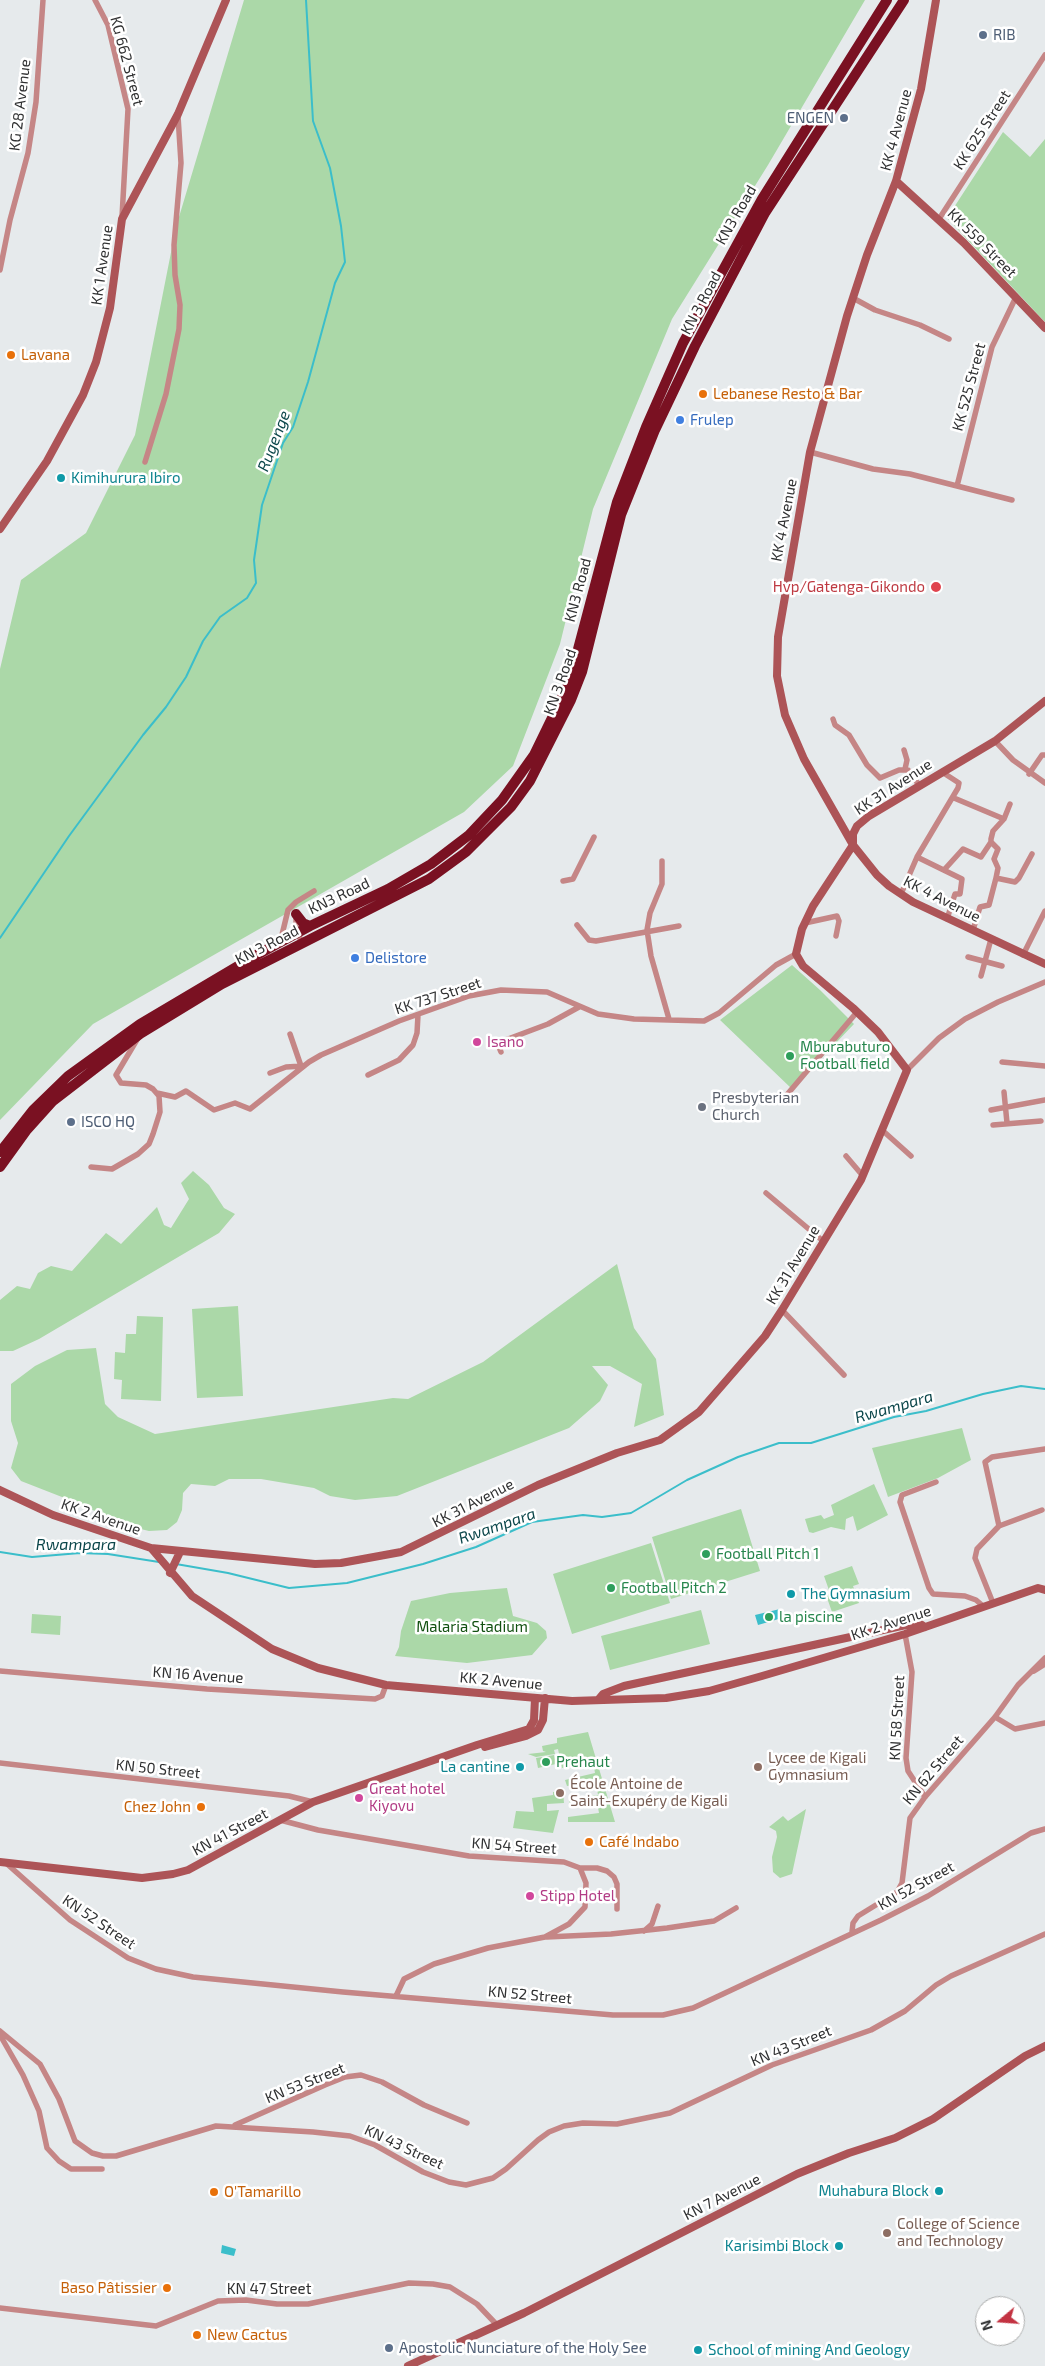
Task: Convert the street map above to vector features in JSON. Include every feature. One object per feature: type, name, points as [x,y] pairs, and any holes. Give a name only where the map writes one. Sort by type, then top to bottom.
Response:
[{"type":"highway","name":"KN3 Road","points":[[0,1152],[32,1110],[68,1076],[95,1056],[185,996],[310,926],[388,889],[454,847],[502,800],[529,762],[545,734],[569,683],[617,502],[651,428],[690,330],[762,199],[887,0]]},
{"type":"highway","name":"KN 3 Road","points":[[0,1167],[26,1130],[53,1101],[140,1034],[222,984],[429,879],[454,862],[497,823],[530,781],[561,724],[582,672],[621,515],[651,428],[765,213],[904,0]]},
{"type":"highway","points":[[296,914],[303,923],[310,926]]},
{"type":"main road","name":"KK 4 Avenue","points":[[936,0],[921,89],[896,181],[867,255],[853,298],[810,452],[778,637],[777,676],[785,716],[804,759],[853,844],[877,875],[901,894],[947,919],[1045,964]]},
{"type":"main road","name":"KK 1 Avenue","points":[[0,529],[47,461],[83,395],[96,362],[110,308],[122,219],[178,114],[224,1]]},
{"type":"main road","name":"KK 559 Street","points":[[896,181],[939,219],[1045,328]]},
{"type":"main road","name":"KK 31 Avenue","points":[[796,954],[805,923],[813,906],[853,844],[853,834],[864,820],[995,741],[1045,702]]},
{"type":"main road","points":[[796,954],[803,966],[878,1032],[907,1070]]},
{"type":"main road","name":"KK 31 Avenue","points":[[151,1548],[315,1564],[341,1563],[401,1552],[538,1486],[617,1454],[660,1440],[699,1412],[721,1390],[765,1336],[863,1176],[907,1070]]},
{"type":"main road","name":"KK 2 Avenue","points":[[0,1490],[53,1515],[151,1548],[170,1573],[192,1596],[272,1649],[318,1668],[386,1685],[535,1698],[598,1700],[666,1698],[693,1694],[905,1634],[993,1602],[1043,1587]]},
{"type":"main road","points":[[170,1573],[180,1552]]},
{"type":"main road","points":[[598,1700],[609,1691],[624,1686],[906,1625],[920,1623],[926,1627]]},
{"type":"main road","name":"KN 41 Street","points":[[3,1862],[53,1866],[142,1878],[158,1877],[188,1870],[313,1802],[531,1727],[535,1715],[535,1698]]},
{"type":"main road","name":"KN 41 Street","points":[[461,1751],[498,1744],[535,1732],[543,1720],[545,1698]]},
{"type":"main road","name":"KN 7 Avenue","points":[[408,2366],[497,2325],[797,2174],[849,2153],[895,2138],[933,2119],[1025,2056],[1045,2046]]},
{"type":"street","name":"KG 28 Avenue","points":[[0,270],[10,220],[28,153],[35,110],[44,0]]},
{"type":"street","name":"KG 662 Street","points":[[95,0],[108,26],[128,109],[122,219]]},
{"type":"street","name":"KK 625 Street","points":[[939,219],[1045,55]]},
{"type":"street","points":[[145,462],[166,394],[179,329],[180,305],[175,275],[174,245],[181,163],[178,114]]},
{"type":"street","name":"KK 525 Street","points":[[957,486],[992,347],[1016,297]]},
{"type":"street","points":[[853,298],[874,310],[920,324],[949,339]]},
{"type":"street","points":[[810,452],[873,469],[910,474],[1012,500]]},
{"type":"street","points":[[833,718],[836,725],[849,735],[867,765],[880,778],[905,769]]},
{"type":"street","points":[[995,741],[1029,774],[1045,783]]},
{"type":"street","points":[[904,750],[907,762],[905,769]]},
{"type":"street","points":[[1029,774],[1042,755],[1045,755]]},
{"type":"street","points":[[905,769],[908,770],[920,785]]},
{"type":"street","points":[[901,894],[917,857],[951,799],[954,798],[958,783],[942,772]]},
{"type":"street","points":[[954,798],[1004,818]]},
{"type":"street","points":[[944,870],[963,849],[981,857],[990,842],[992,831],[1004,818],[1010,804]]},
{"type":"street","points":[[563,881],[573,879],[594,837]]},
{"type":"street","points":[[973,930],[980,907],[989,905],[998,868],[994,859],[998,849],[990,842]]},
{"type":"street","points":[[996,878],[1014,882],[1019,878],[1032,854]]},
{"type":"street","points":[[917,857],[962,879],[960,894],[955,894],[947,919]]},
{"type":"street","points":[[662,861],[662,884],[650,913],[647,930],[653,963],[669,1019]]},
{"type":"street","points":[[284,953],[280,942],[288,910],[296,902],[314,891]]},
{"type":"street","points":[[296,902],[297,934],[302,944]]},
{"type":"street","points":[[1024,955],[1045,911]]},
{"type":"street","points":[[805,923],[836,916],[839,921],[836,936]]},
{"type":"street","points":[[577,925],[589,940],[596,941],[647,930],[679,926]]},
{"type":"street","points":[[980,976],[990,939]]},
{"type":"street","name":"KK 737 Street","points":[[157,1093],[174,1097],[186,1091],[214,1110],[235,1103],[250,1109],[302,1066],[321,1055],[356,1039],[469,996],[501,990],[547,992],[598,1014],[634,1019],[704,1021],[719,1013],[776,965],[796,954]]},
{"type":"street","points":[[968,957],[1002,966]]},
{"type":"street","points":[[907,1070],[939,1038],[965,1019],[1045,982]]},
{"type":"street","points":[[501,1052],[498,1045],[508,1039],[548,1024],[579,1007]]},
{"type":"street","points":[[784,1097],[857,1012]]},
{"type":"street","points":[[368,1076],[399,1060],[413,1045],[417,1033],[418,1015]]},
{"type":"street","points":[[92,1167],[112,1169],[138,1154],[149,1144],[160,1112],[160,1100],[157,1093],[146,1086],[124,1084],[117,1078],[118,1072],[140,1034]]},
{"type":"street","points":[[270,1073],[286,1067],[302,1066],[290,1034]]},
{"type":"street","points":[[1002,1062],[1045,1066]]},
{"type":"street","points":[[1004,1092],[1007,1123]]},
{"type":"street","points":[[991,1110],[1000,1110],[1006,1106],[1045,1100]]},
{"type":"street","points":[[993,1125],[1041,1121]]},
{"type":"street","points":[[882,1130],[911,1156]]},
{"type":"street","points":[[846,1156],[863,1176]]},
{"type":"street","points":[[766,1193],[823,1241]]},
{"type":"street","points":[[782,1310],[844,1374]]},
{"type":"street","points":[[999,1526],[985,1462],[992,1457],[1045,1449]]},
{"type":"street","points":[[936,1482],[902,1495],[900,1502],[929,1588],[933,1594],[964,1596],[976,1600],[983,1606]]},
{"type":"street","points":[[993,1602],[979,1570],[975,1552],[999,1526],[1042,1510]]},
{"type":"street","name":"KN 58 Street","points":[[905,1634],[912,1672],[906,1758],[911,1779],[925,1797]]},
{"type":"street","name":"KN 62 Street","points":[[852,1932],[853,1923],[858,1916],[896,1892],[902,1883],[910,1818],[925,1797],[995,1717],[1026,1676],[1045,1658]]},
{"type":"street","name":"KN 62 Street","points":[[1026,1676],[1045,1664]]},
{"type":"street","name":"KN 16 Avenue","points":[[0,1671],[207,1689],[375,1699],[382,1696],[386,1685]]},
{"type":"street","points":[[995,1717],[1015,1730],[1045,1724]]},
{"type":"street","name":"KN 50 Street","points":[[0,1763],[289,1796],[313,1802]]},
{"type":"street","name":"KN 54 Street","points":[[280,1820],[347,1836],[469,1856],[564,1862],[580,1868],[597,1868],[607,1871],[614,1877],[617,1909]]},
{"type":"street","name":"KN 52 Street","points":[[3,1862],[70,1920],[128,1958],[156,1969],[193,1977],[396,1996],[613,2015],[663,2015],[693,2008],[928,1896],[1031,1833],[1045,1829]]},
{"type":"street","points":[[545,1937],[569,1924],[585,1907],[586,1883],[580,1868]]},
{"type":"street","points":[[644,1931],[652,1924],[658,1906]]},
{"type":"street","points":[[396,1996],[404,1978],[434,1964],[488,1948],[545,1937],[644,1931],[714,1921],[736,1908]]},
{"type":"street","name":"KN 43 Street","points":[[0,2031],[40,2064],[59,2099],[75,2141],[92,2153],[103,2156],[116,2156],[216,2126],[234,2126],[350,2136],[374,2145],[423,2172],[440,2179],[466,2185],[493,2178],[549,2132],[564,2126],[583,2123],[617,2124],[670,2114],[772,2065],[871,2030],[905,2011],[936,1985],[951,1976],[1045,1934]]},
{"type":"street","points":[[0,2035],[23,2075],[39,2111],[48,2148],[59,2161],[71,2169],[102,2169]]},
{"type":"street","name":"KN 53 Street","points":[[234,2126],[345,2077],[361,2076],[382,2082],[424,2105],[468,2124]]},
{"type":"street","name":"KN 47 Street","points":[[0,2308],[156,2326],[218,2301],[246,2300],[276,2304],[308,2304],[409,2282],[450,2288],[477,2304],[497,2325]]},
{"type":"green space","points":[[244,0],[865,0],[768,165],[672,319],[593,509],[560,644],[513,766],[464,812],[93,1024],[0,1120],[0,669],[21,580],[86,533],[135,435],[176,227]]},
{"type":"green space","points":[[1003,132],[1030,157],[1045,139],[1045,322],[947,218]]},
{"type":"green space","name":"Mburabuturo Football field","points":[[792,965],[854,1024],[792,1089],[720,1020]]},
{"type":"green space","points":[[193,1171],[209,1185],[224,1208],[235,1214],[219,1233],[39,1339],[13,1351],[0,1351],[0,1300],[17,1286],[30,1289],[38,1273],[51,1266],[72,1271],[106,1233],[121,1244],[157,1207],[164,1225],[171,1228],[189,1199],[181,1183]]},
{"type":"green space","points":[[617,1264],[634,1328],[656,1359],[664,1415],[634,1427],[642,1384],[610,1366],[592,1366],[608,1385],[600,1401],[569,1428],[397,1496],[355,1500],[330,1496],[314,1488],[261,1479],[229,1479],[215,1486],[191,1484],[183,1493],[182,1510],[177,1522],[167,1530],[149,1531],[120,1524],[85,1506],[21,1481],[11,1468],[18,1443],[11,1421],[11,1384],[35,1366],[67,1350],[96,1348],[105,1404],[118,1417],[155,1434],[393,1398],[408,1399],[483,1362]]},
{"type":"green space","points":[[238,1306],[243,1396],[197,1398],[192,1309]]},
{"type":"green space","points":[[137,1316],[163,1317],[161,1401],[121,1399],[122,1380],[114,1379],[115,1352],[125,1353],[126,1334],[136,1334]]},
{"type":"green space","points":[[962,1428],[971,1460],[938,1478],[888,1497],[872,1448]]},
{"type":"green space","points":[[874,1484],[888,1515],[857,1531],[853,1516],[846,1519],[845,1530],[831,1527],[813,1533],[809,1532],[805,1519],[821,1515],[824,1519],[834,1515],[831,1505]]},
{"type":"green space","name":"Football Pitch 1","points":[[741,1509],[760,1571],[671,1599],[652,1537]]},
{"type":"green space","name":"Football Pitch 2","points":[[651,1543],[670,1603],[572,1634],[553,1574]]},
{"type":"green space","points":[[852,1566],[859,1584],[853,1586],[859,1603],[832,1612],[826,1595],[830,1593],[824,1576]]},
{"type":"green space","name":"Malaria Stadium","points":[[507,1588],[513,1616],[537,1623],[546,1631],[547,1638],[532,1655],[467,1663],[395,1656],[411,1601],[450,1593]]},
{"type":"green space","points":[[701,1610],[710,1644],[610,1670],[601,1636]]},
{"type":"green space","points":[[32,1614],[61,1616],[60,1635],[31,1633]]},
{"type":"green space","points":[[588,1732],[615,1822],[568,1822],[568,1817],[599,1813],[597,1802],[570,1807],[569,1799],[598,1795],[596,1782],[567,1786],[565,1780],[595,1773],[593,1761],[562,1768],[558,1749],[554,1750],[555,1754],[536,1757],[528,1754],[546,1752],[543,1751],[542,1746],[557,1743],[557,1738]]},
{"type":"green space","name":"Prehaut","points":[[554,1755],[556,1764],[538,1768],[536,1758]]},
{"type":"green space","points":[[563,1791],[564,1803],[547,1804],[547,1811],[559,1810],[553,1833],[513,1828],[516,1811],[534,1812],[532,1798],[553,1795],[553,1792]]},
{"type":"green space","points":[[806,1809],[792,1874],[780,1878],[773,1872],[772,1857],[777,1837],[776,1831],[769,1827],[783,1816],[788,1821]]},
{"type":"water","name":"la piscine","points":[[780,1609],[782,1618],[758,1625],[755,1615]]},
{"type":"water","points":[[222,2245],[236,2249],[234,2256],[221,2253]]},
{"type":"waterway","name":"Rugenge","points":[[0,938],[69,836],[143,735],[166,707],[186,677],[203,641],[220,617],[247,598],[256,583],[254,560],[262,505],[283,443],[293,427],[308,382],[335,283],[345,262],[341,226],[330,168],[313,121],[306,0]]},
{"type":"waterway","name":"Rwampara","points":[[176,1564],[228,1573],[289,1588],[347,1583],[423,1564],[476,1547],[532,1522],[583,1515],[602,1517],[631,1513],[687,1480],[738,1457],[779,1443],[811,1443],[894,1417],[926,1411],[983,1394],[1021,1386],[1045,1389]]},
{"type":"waterway","name":"Rwampara","points":[[0,1552],[32,1557],[80,1553],[108,1554],[159,1562]]},
{"type":"place","name":"RIB","points":[[983,35]]},
{"type":"place","name":"ENGEN","points":[[844,118]]},
{"type":"place","name":"Lavana","points":[[11,355]]},
{"type":"place","name":"Lebanese Resto & Bar","points":[[703,394]]},
{"type":"place","name":"Frulep","points":[[680,420]]},
{"type":"place","name":"Kimihurura Ibiro","points":[[61,478]]},
{"type":"place","name":"Hvp/Gatenga-Gikondo","points":[[936,587]]},
{"type":"place","name":"Delistore","points":[[355,958]]},
{"type":"place","name":"Isano","points":[[477,1042]]},
{"type":"place","name":"Mburabuturo Football field","points":[[790,1056]]},
{"type":"place","name":"Presbyterian Church","points":[[702,1107]]},
{"type":"place","name":"ISCO HQ","points":[[71,1122]]},
{"type":"place","name":"Football Pitch 1","points":[[706,1554]]},
{"type":"place","name":"Football Pitch 2","points":[[611,1588]]},
{"type":"place","name":"The Gymnasium","points":[[791,1594]]},
{"type":"place","name":"la piscine","points":[[769,1617]]},
{"type":"place","name":"Prehaut","points":[[546,1762]]},
{"type":"place","name":"La cantine","points":[[520,1767]]},
{"type":"place","name":"Lycee de Kigali Gymnasium","points":[[758,1767]]},
{"type":"place","name":"École Antoine de Saint-Exupéry de Kigali","points":[[560,1793]]},
{"type":"place","name":"Great hotel Kiyovu","points":[[359,1798]]},
{"type":"place","name":"Chez John","points":[[201,1807]]},
{"type":"place","name":"Café Indabo","points":[[589,1842]]},
{"type":"place","name":"Stipp Hotel","points":[[530,1896]]},
{"type":"place","name":"Muhabura Block","points":[[939,2191]]},
{"type":"place","name":"O'Tamarillo","points":[[214,2192]]},
{"type":"place","name":"College of Science and Technology","points":[[887,2233]]},
{"type":"place","name":"Karisimbi Block","points":[[839,2246]]},
{"type":"place","name":"Baso Pâtissier","points":[[167,2288]]},
{"type":"place","name":"New Cactus","points":[[197,2335]]},
{"type":"place","name":"Apostolic Nunciature of the Holy See","points":[[389,2348]]},
{"type":"place","name":"School of mining And Geology","points":[[698,2350]]}]
